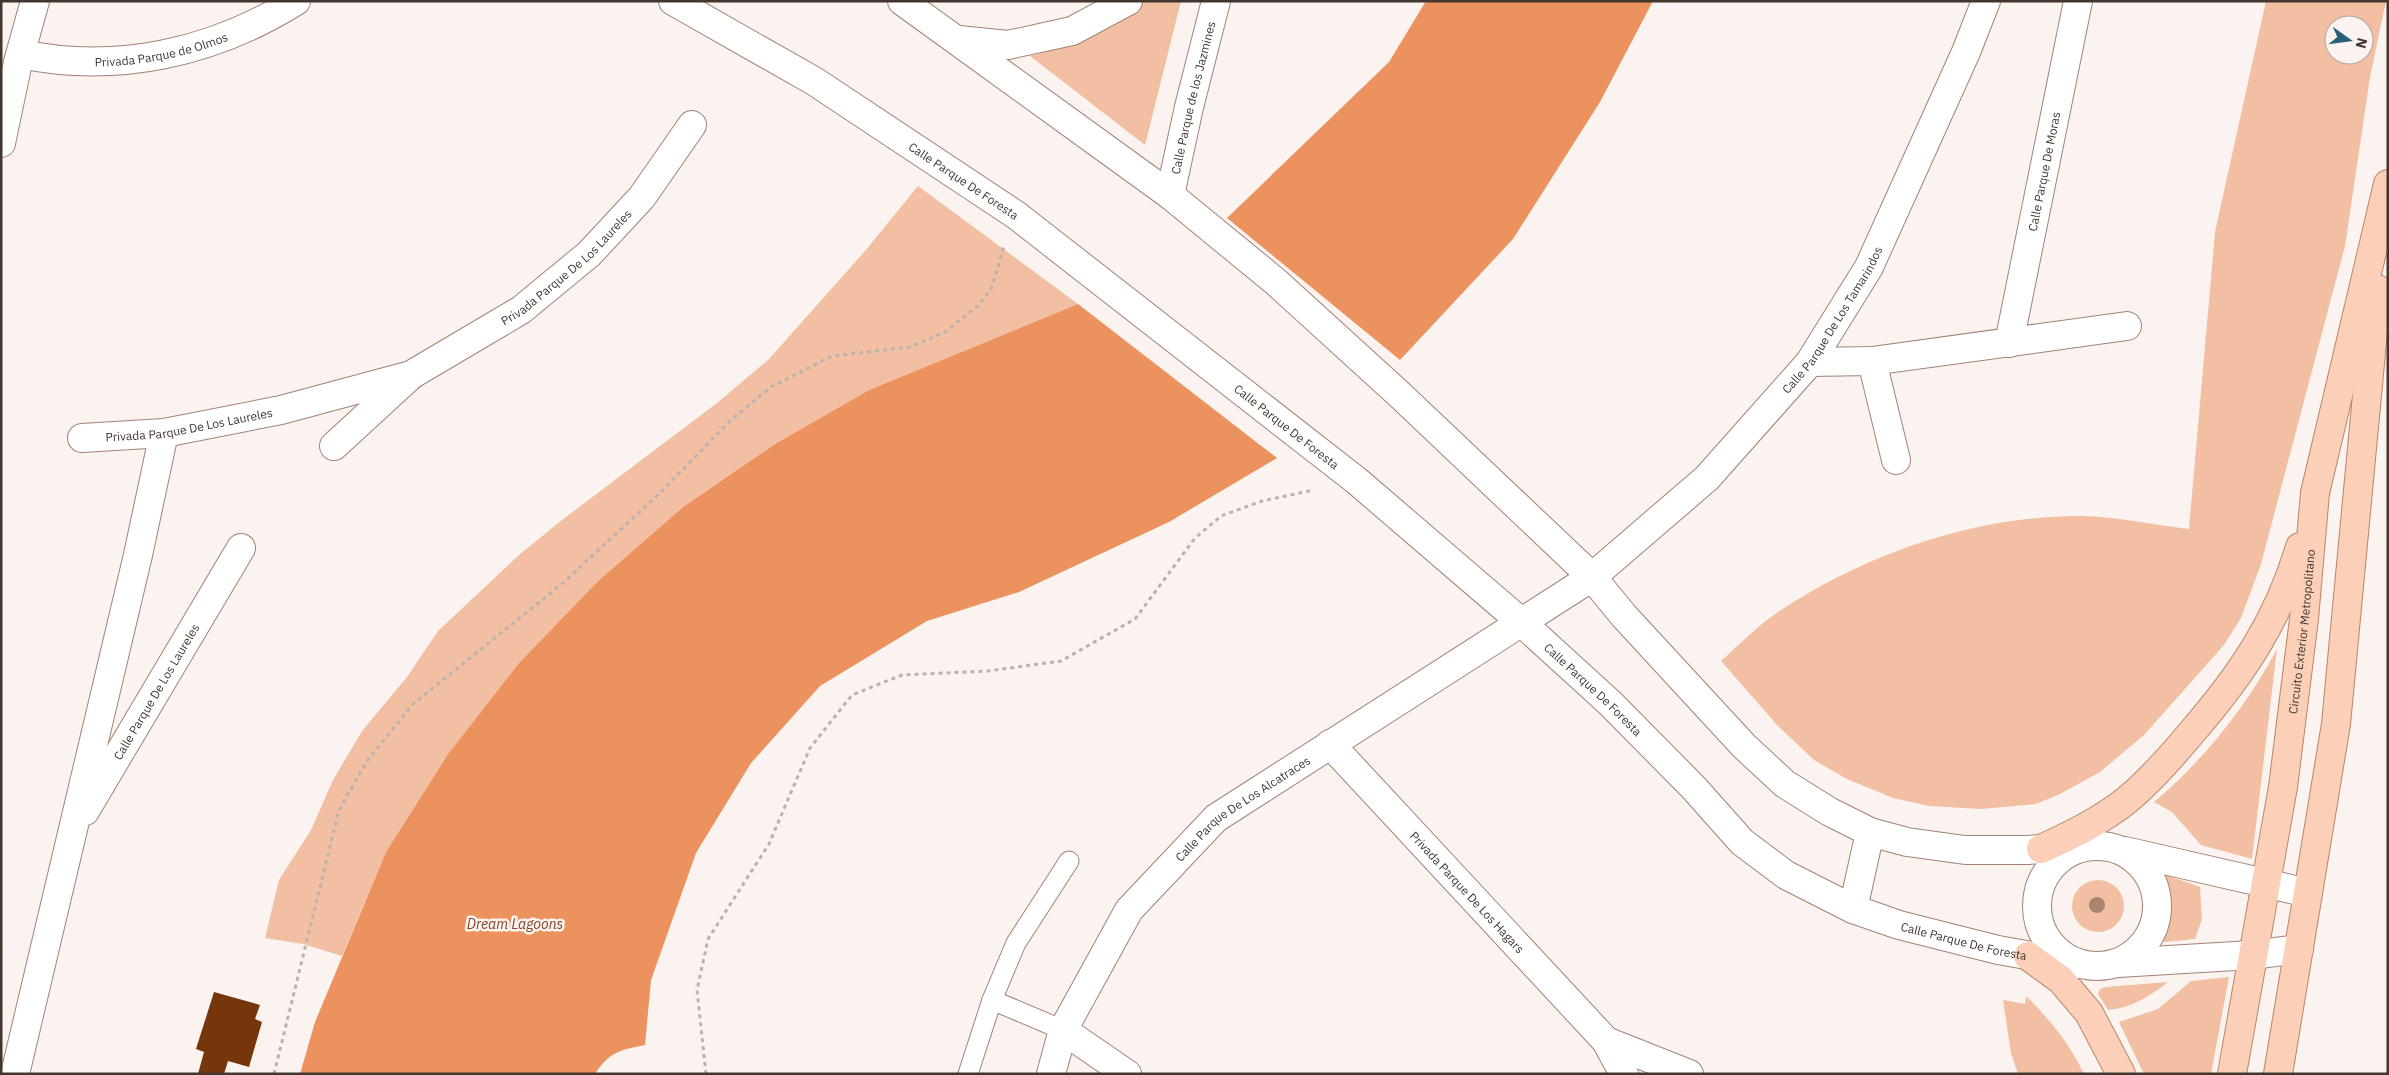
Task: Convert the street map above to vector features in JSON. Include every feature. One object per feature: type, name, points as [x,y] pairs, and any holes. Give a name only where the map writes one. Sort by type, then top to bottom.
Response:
[{"type":"main road","name":"Circuito Exterior Metropolitano","points":[[2232,1074],[2283,787],[2304,619],[2316,493],[2387,188]]},
{"type":"main road","name":"Circuito Exterior Metropolitano","points":[[2278,1074],[2336,724],[2387,188]]},
{"type":"main road","points":[[2041,849],[2097,821],[2127,800],[2167,762],[2234,680],[2260,643],[2280,603],[2294,567],[2316,493]]},
{"type":"main road","points":[[2028,956],[2061,980],[2089,1013],[2121,1074]]},
{"type":"street","points":[[1,143],[35,1]]},
{"type":"street","name":"Privada Parque de Olmos","points":[[21,54],[52,60],[85,62],[162,56],[238,32],[296,1]]},
{"type":"street","name":"Calle Parque De Foresta","points":[[673,1],[814,81],[1016,215],[1357,481],[1520,621],[1610,703],[1694,788],[1742,842],[1786,875],[1853,909],[1899,925],[2028,956],[2077,964]]},
{"type":"street","points":[[902,1],[1170,195],[1283,288],[1432,425],[1592,577],[1624,616],[1750,752],[1785,784],[1830,812],[1870,832],[1906,842],[1965,850],[2041,849],[2106,845],[2124,851],[2308,893]]},
{"type":"street","points":[[958,40],[1008,45],[1072,31],[1128,1]]},
{"type":"street","name":"Calle Parque de los Jazmines","points":[[1170,195],[1189,106],[1216,1]]},
{"type":"street","name":"Calle Parque De Los Tamarindos","points":[[1520,621],[1592,577],[1707,478],[1810,362],[1869,267],[1966,52],[1986,1]]},
{"type":"street","name":"Calle Parque De Moras","points":[[2009,343],[2078,1]]},
{"type":"street","name":"Privada Parque De Los Laureles","points":[[334,446],[411,375],[521,310],[589,254],[642,197],[692,125]]},
{"type":"street","points":[[1810,362],[1872,361],[2127,326]]},
{"type":"street","points":[[1872,361],[1896,460]]},
{"type":"street","name":"Privada Parque De Los Laureles","points":[[82,438],[164,433],[281,410],[411,375]]},
{"type":"street","name":"Calle Parque De Los Laureles","points":[[15,1074],[138,555],[164,433]]},
{"type":"street","name":"Calle Parque De Los Laureles","points":[[70,836],[241,548]]},
{"type":"street","name":"Calle Parque De Los Alcatraces","points":[[1051,1074],[1063,1030],[1129,910],[1216,818],[1520,621]]},
{"type":"street","name":"Privada Parque De Los Hagars","points":[[1330,744],[1606,1041],[1624,1074]]},
{"type":"street","points":[[1853,909],[1870,832]]},
{"type":"street","points":[[2087,846],[2068,852],[2052,865],[2041,881],[2036,901],[2038,921],[2046,939],[2060,954],[2077,964],[2098,966],[2118,963],[2252,955],[2300,949]]},
{"type":"street","points":[[2118,963],[2135,953],[2148,938],[2156,919],[2157,899],[2152,879],[2140,863],[2124,851]]},
{"type":"street","points":[[1063,1030],[1127,1074]]},
{"type":"street","name":"Privada Parque De Los Hagars","points":[[1606,1041],[1688,1074]]},
{"type":"lane","points":[[968,1074],[992,1000],[1016,943],[1069,861]]},
{"type":"lane","points":[[992,1000],[1063,1030]]},
{"type":"path","points":[[274,1074],[340,810],[367,761],[413,704],[563,583],[662,491],[731,420],[771,387],[832,356],[910,347],[945,332],[979,306],[992,288],[1000,257],[1016,215]]},
{"type":"path","points":[[706,1074],[697,990],[708,939],[769,844],[810,748],[852,695],[902,675],[988,671],[1061,661],[1135,619],[1195,538],[1221,516],[1262,501],[1357,481]]},
{"type":"shaded area","points":[[1141,1],[1181,1],[1145,145],[1030,56],[1090,37],[1117,22]]},
{"type":"shaded area","points":[[2266,1],[2386,1],[2374,58],[2374,15],[2324,15],[2324,65],[2373,65],[2345,246],[2261,564],[2241,618],[2224,645],[2144,735],[2100,772],[2060,794],[2036,804],[1981,809],[1929,806],[1893,798],[1847,779],[1814,760],[1778,726],[1721,661],[1770,617],[1812,591],[1886,555],[1964,530],[2044,517],[2084,516],[2124,519],[2189,529],[2215,232]]},
{"type":"shaded area","points":[[918,186],[1078,304],[869,390],[775,444],[683,507],[597,582],[519,663],[448,754],[386,852],[342,956],[303,944],[265,938],[279,880],[311,830],[333,780],[362,731],[407,677],[438,631],[519,555],[562,520],[717,403],[768,360],[865,251]]},
{"type":"shaded area","points":[[2277,649],[2252,859],[2201,845],[2172,812],[2154,802],[2190,769],[2223,731],[2252,691]]},
{"type":"shaded area","points":[[2166,875],[2200,887],[2202,919],[2195,939],[2155,943],[2163,907],[2158,882],[2160,878]]},
{"type":"shaded area","points":[[2098,880],[2112,884],[2120,892],[2124,906],[2120,920],[2112,928],[2098,932],[2084,928],[2076,920],[2072,906],[2076,892],[2084,884]]},
{"type":"shaded area","points":[[2229,977],[2211,1074],[2144,1074],[2119,1022],[2158,1009],[2191,981]]},
{"type":"shaded area","points":[[2168,982],[2140,1000],[2117,1009],[2108,1010],[2098,994],[2100,989],[2106,987]]},
{"type":"shaded area","points":[[2026,996],[2058,1032],[2072,1051],[2084,1074],[2018,1074],[2011,1053],[2003,1000],[2025,1004]]},
{"type":"water","points":[[1426,1],[1653,1],[1600,102],[1513,239],[1400,360],[1227,218],[1389,62]]},
{"type":"water","name":"Dream Lagoons","points":[[1078,304],[1277,458],[1169,522],[1019,592],[927,621],[820,686],[751,763],[696,853],[651,980],[645,1045],[610,1056],[595,1074],[300,1074],[315,1022],[386,852],[448,754],[519,663],[597,582],[683,507],[775,444],[869,390]]},
{"type":"building","points":[[214,992],[260,1005],[255,1019],[262,1022],[249,1067],[228,1061],[224,1074],[198,1074],[204,1052],[196,1049]]}]
